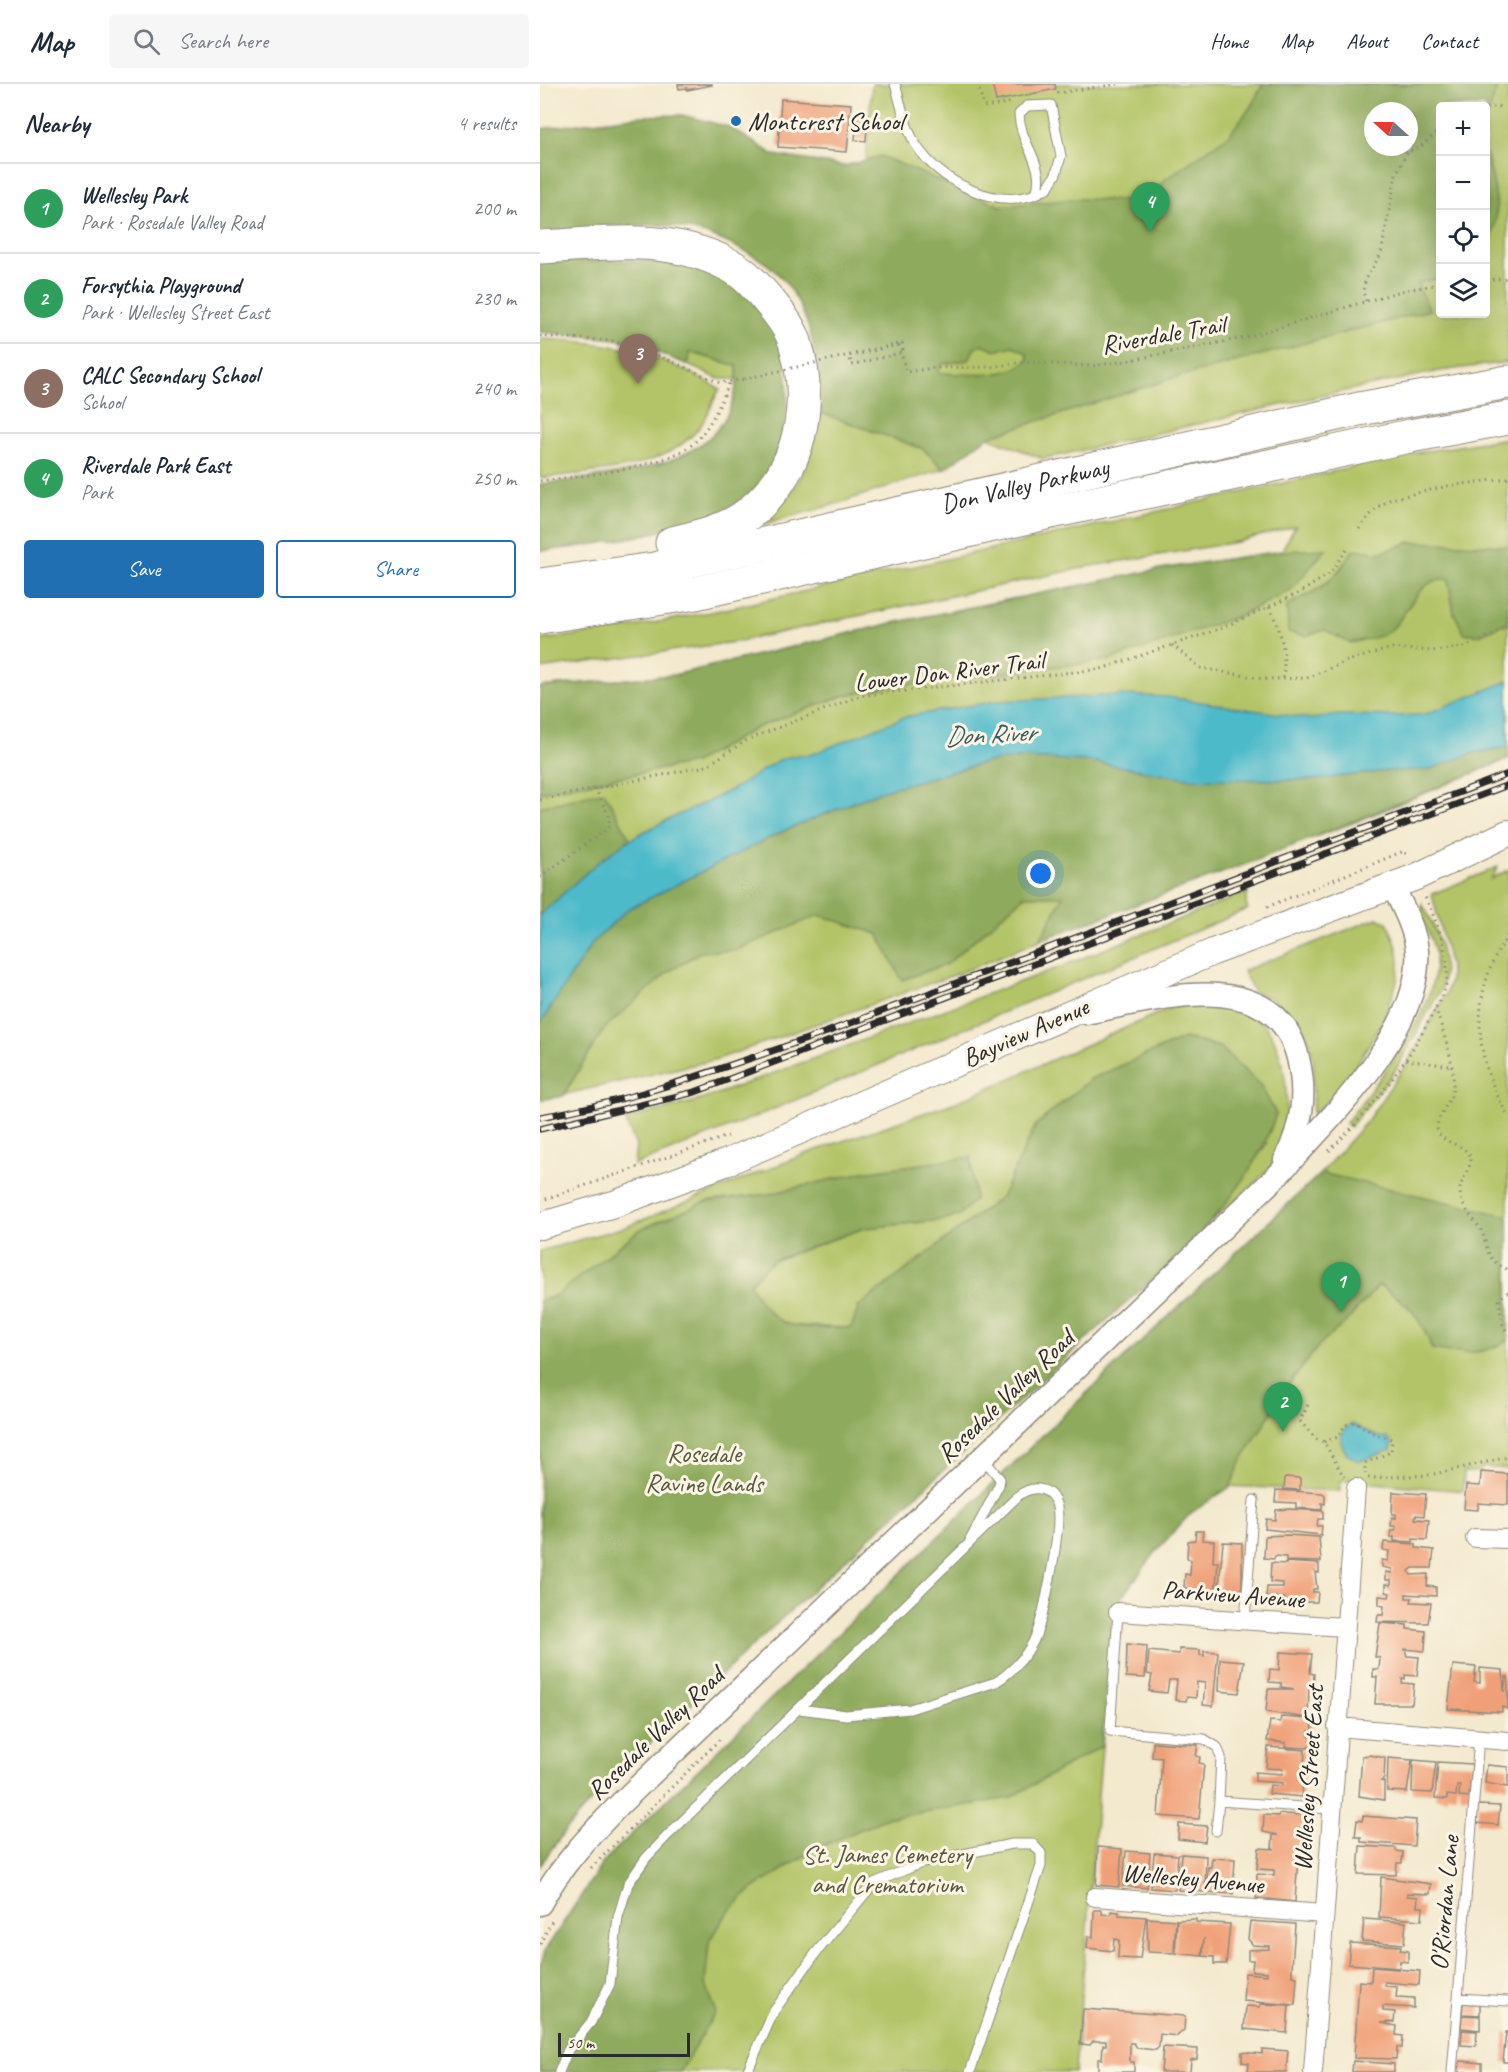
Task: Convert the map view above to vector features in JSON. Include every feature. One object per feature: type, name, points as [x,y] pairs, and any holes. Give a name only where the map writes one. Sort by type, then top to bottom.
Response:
[{"type":"highway","points":[[540,247],[651,242],[687,247],[730,264],[750,280],[776,308],[795,340],[804,399],[801,433],[791,463],[772,491],[747,515],[707,535],[628,554],[579,581]]},
{"type":"highway","name":"Don Valley Parkway","points":[[540,585],[579,581],[724,553],[1359,409],[1508,382]]},
{"type":"highway","name":"Don Valley Parkway","points":[[540,617],[696,593],[1041,514],[1410,436],[1508,418]]},
{"type":"main road","name":"Bayview Avenue","points":[[540,1226],[617,1203],[725,1163],[1052,1020],[1252,936],[1394,886],[1508,833]]},
{"type":"street","name":"Rosedale Valley Road","points":[[540,1904],[555,1877],[584,1840],[1278,1175],[1373,1066],[1400,1020],[1411,993],[1416,971],[1417,950],[1412,930],[1394,886]]},
{"type":"street","points":[[1052,1020],[1192,993],[1227,995],[1253,1002],[1276,1017],[1294,1039],[1304,1089],[1304,1108],[1291,1148],[1278,1175]]},
{"type":"street","name":"Wellesley Street East","points":[[1313,2072],[1355,1481]]},
{"type":"street","points":[[1475,1538],[1508,1539]]},
{"type":"street","name":"Parkview Avenue","points":[[1118,1612],[1344,1627]]},
{"type":"street","points":[[1338,1727],[1508,1741]]},
{"type":"street","name":"Wellesley Avenue","points":[[1095,1897],[1324,1914]]},
{"type":"lane","points":[[895,84],[906,122],[916,144],[936,167],[962,185],[1006,199],[1022,199],[1036,194],[1047,189],[1056,174],[1061,156],[1054,110],[1051,105],[1027,106],[1019,114],[1022,138],[1041,173],[1036,194]]},
{"type":"lane","points":[[968,1545],[999,1485],[1000,1479],[983,1458]]},
{"type":"lane","points":[[559,2072],[568,2050],[591,2022],[610,1984],[618,1917],[628,1884],[646,1858],[669,1834],[1026,1490],[1041,1488],[1054,1500],[1057,1509],[1057,1524],[1042,1614],[1034,1640],[1013,1669],[996,1682],[910,1709],[846,1714],[799,1709]]},
{"type":"lane","points":[[1245,1620],[1254,1500]]},
{"type":"lane","points":[[1118,1612],[1110,1731],[1204,1739],[1217,1747],[1221,1757],[1216,1831]]},
{"type":"lane","name":"O'Riordan Lane","points":[[1452,2072],[1479,1738]]},
{"type":"lane","points":[[1219,1801],[1331,1809]]},
{"type":"lane","points":[[747,2072],[774,2011],[815,1954],[874,1883],[924,1862],[1012,1844],[1033,1844],[1041,1853],[1041,1866],[970,2072]]},
{"type":"lane","points":[[1458,1998],[1508,2001]]},
{"type":"path","points":[[1065,91],[1118,84]]},
{"type":"path","points":[[1490,107],[1501,106]]},
{"type":"path","points":[[1366,301],[1363,291],[1366,278],[1381,254],[1396,174],[1408,151],[1420,147],[1436,133]]},
{"type":"path","points":[[1490,279],[1508,278]]},
{"type":"path","name":"Riverdale Trail","points":[[729,383],[902,343],[903,352],[893,354],[883,357],[852,364],[849,356],[899,345],[901,353],[904,369],[906,372],[933,368],[990,367],[1024,362],[1091,366],[1243,338],[1401,291],[1436,285]]},
{"type":"path","points":[[540,336],[612,341],[653,353],[720,383],[729,383],[705,431],[696,442],[678,452],[622,469],[540,481]]},
{"type":"path","points":[[1359,529],[1375,510],[1391,499],[1448,486],[1508,478]]},
{"type":"path","name":"Lower Don River Trail","points":[[540,800],[706,766],[747,740],[860,696],[915,688],[1101,669],[1172,645],[1269,607],[1315,586],[1329,574],[1348,548]]},
{"type":"path","points":[[1269,607],[1277,621],[1282,641],[1285,660],[1283,679]]},
{"type":"path","points":[[1172,645],[1201,668],[1264,679],[1308,678],[1347,661],[1392,648],[1432,651],[1464,647],[1508,627]]},
{"type":"path","points":[[540,877],[608,828],[610,818],[595,788]]},
{"type":"path","points":[[1508,936],[1488,971],[1479,1025],[1489,1076],[1508,1114]]},
{"type":"path","points":[[1436,1008],[1453,1080],[1451,1095],[1437,1124],[1438,1131],[1441,1137],[1457,1144],[1469,1154],[1471,1161],[1461,1181],[1460,1192],[1465,1210],[1481,1231],[1492,1259],[1508,1270]]},
{"type":"path","points":[[1406,1060],[1451,1066]]},
{"type":"path","points":[[1508,1292],[1500,1299],[1502,1323],[1508,1334]]},
{"type":"path","points":[[1308,1405],[1300,1421],[1316,1439],[1324,1442],[1355,1481]]},
{"type":"path","points":[[1324,1442],[1338,1437],[1345,1425],[1355,1422],[1376,1435],[1392,1439],[1391,1452],[1365,1463],[1364,1471],[1355,1481]]},
{"type":"path","points":[[1355,1481],[1430,1475],[1508,1457]]},
{"type":"green space","points":[[872,84],[1508,84],[1508,362],[1439,371],[1043,459],[988,437],[941,462],[936,461],[944,469],[829,506],[746,529],[778,506],[798,481],[812,451],[821,413],[836,418],[866,160]]},
{"type":"green space","points":[[1263,84],[1498,84],[1490,109],[1490,102],[1436,102],[1436,279],[1417,283],[1430,310],[1170,379],[988,437],[944,469],[923,449],[821,413],[816,357],[806,320],[788,286],[776,272],[756,257],[707,235],[668,226],[629,225],[540,231],[540,129],[640,116],[682,115],[729,127],[774,155],[844,166],[881,156],[1000,206],[1076,199],[1143,201],[1167,178],[1229,135],[1252,105]],"holes":[[[982,344],[996,350],[1013,346],[1027,353],[1028,360],[1009,371],[998,373],[940,373],[938,370],[942,364],[969,360],[974,349]]]},
{"type":"green space","points":[[1490,168],[1496,201],[1490,240]]},
{"type":"green space","points":[[656,260],[692,265],[718,273],[742,290],[768,318],[778,336],[787,381],[784,429],[777,452],[768,472],[755,489],[737,503],[713,514],[654,533],[591,545],[540,551],[540,484],[604,476],[669,461],[697,447],[719,428],[733,401],[737,366],[690,352],[688,365],[642,346],[616,339],[540,332],[540,261]]},
{"type":"green space","points":[[540,339],[590,343],[633,351],[675,366],[720,389],[703,422],[689,438],[671,451],[629,466],[540,478]]},
{"type":"green space","points":[[690,352],[737,366],[737,379],[719,379],[688,365]]},
{"type":"green space","points":[[1508,438],[1508,759],[1358,821],[1040,940],[965,971],[718,1059],[540,1100],[540,687],[674,675],[893,623],[1161,569],[1281,551],[1296,526],[1237,542],[1092,566],[735,642],[540,669],[540,640],[617,630],[726,609],[1415,453]]},
{"type":"green space","points":[[1410,542],[1508,546],[1508,622],[1479,635],[1464,633],[1454,613],[1448,579],[1436,580],[1427,585],[1419,592],[1394,627],[1378,637],[1350,643],[1325,630],[1305,636],[1288,632],[1287,605],[1326,583],[1340,569],[1354,549],[1380,553]]},
{"type":"green space","points":[[1326,549],[1291,590],[1242,615],[1110,660],[888,687],[843,696],[760,726],[694,763],[540,792],[540,687],[674,675],[893,623],[1161,569],[1281,551]]},
{"type":"green space","points":[[1508,747],[1508,759],[1257,860],[1040,940],[1063,896],[1024,896],[947,964],[902,980],[878,934],[819,915],[736,950],[700,952],[667,973],[604,1029],[563,1096],[540,1100],[540,1024],[592,943],[628,909],[779,833],[881,791],[987,762],[1021,758],[1088,761],[1195,779],[1314,780],[1386,771],[1428,770],[1470,754]]},
{"type":"green space","points":[[604,791],[630,839],[585,874],[540,915],[540,807]]},
{"type":"green space","name":"St. James Cemetery and Crematorium","points":[[1498,867],[1491,879],[1508,870],[1508,1469],[1482,1467],[1481,1472],[1464,1472],[1463,1491],[1341,1480],[1340,1491],[1154,1483],[1118,1602],[1114,1603],[1075,2072],[540,2072],[540,1966],[546,1949],[604,1861],[1072,1407],[1321,1173],[1367,1121],[1407,1063],[1446,994],[1450,980],[1450,967],[1432,894]]},
{"type":"green space","points":[[1248,892],[1246,904],[1248,909],[762,1114],[634,1165],[636,1146],[625,1119],[701,1100],[1060,967]]},
{"type":"green space","points":[[1422,904],[1440,944],[1443,966],[1442,987],[1395,1071],[1350,1127],[1346,1123],[1385,1072],[1411,1032],[1430,992],[1435,954],[1422,916]]},
{"type":"green space","points":[[1377,918],[1387,922],[1396,943],[1399,960],[1397,982],[1368,1047],[1340,1088],[1313,1114],[1313,1058],[1307,1036],[1285,1008],[1254,992],[1243,971]]},
{"type":"green space","points":[[1216,1003],[1254,1017],[1267,1027],[1282,1063],[1287,1099],[1284,1135],[1280,1151],[1273,1164],[1212,1221],[1267,1143],[1091,1079],[1036,1125],[1002,1196],[934,1250],[851,1328],[783,1325],[767,1313],[749,1284],[772,1261],[864,1228],[942,1220],[959,1215],[769,1194],[705,1202],[555,1296],[540,1301],[540,1251],[625,1227],[808,1153],[959,1101],[1170,1008]]},
{"type":"green space","name":"Rosedale Ravine Lands","points":[[1184,1038],[1220,1047],[1261,1086],[1276,1114],[1263,1147],[1245,1178],[1224,1206],[1174,1259],[797,1604],[636,1756],[594,1798],[540,1866],[540,1301],[555,1296],[641,1229],[705,1202],[769,1194],[863,1172],[971,1157],[975,1199],[959,1215],[942,1220],[864,1228],[772,1261],[749,1284],[770,1313],[791,1325],[851,1328],[859,1306],[1002,1196],[1036,1125],[1091,1079]]},
{"type":"green space","name":"St. James Cemetery and Crematorium","points":[[1321,1173],[1508,1216],[1508,1340],[1480,1351],[1452,1352],[1432,1349],[1413,1312],[1379,1285],[1346,1322],[1320,1344],[1287,1387],[1242,1460],[1230,1487],[1191,1513],[1158,1549],[1118,1602],[1114,1603],[1102,1746],[1010,1798],[887,1818],[817,1848],[752,1889],[727,1913],[709,1943],[705,1983],[716,2011],[680,2072],[540,2072],[540,1966],[546,1949],[604,1861],[1072,1407]]},
{"type":"water","name":"Don River","points":[[1508,681],[1508,747],[1470,754],[1428,770],[1386,771],[1314,780],[1195,779],[1088,761],[1021,758],[987,762],[881,791],[779,833],[628,909],[592,943],[540,1024],[540,915],[595,865],[631,839],[728,792],[774,763],[790,756],[810,755],[904,717],[997,701],[1125,695],[1168,697],[1312,719],[1339,715],[1403,716],[1426,714]]},
{"type":"water","points":[[1352,1424],[1376,1436],[1389,1439],[1392,1444],[1391,1450],[1360,1461],[1348,1455],[1341,1439],[1346,1428]]},
{"type":"building","points":[[678,84],[712,85],[687,90],[687,88],[679,89]]},
{"type":"building","points":[[992,84],[1055,84],[1056,89],[996,101]]},
{"type":"building","points":[[781,99],[851,104],[847,152],[778,147]]},
{"type":"building","points":[[857,114],[868,114],[866,141],[855,140]]},
{"type":"building","points":[[1481,1472],[1508,1474],[1508,1505],[1478,1503],[1478,1510],[1464,1509],[1466,1485],[1480,1486]]},
{"type":"building","points":[[1285,1477],[1300,1478],[1300,1490],[1284,1489]]},
{"type":"building","points":[[1276,1490],[1322,1493],[1325,1495],[1325,1504],[1322,1503],[1322,1510],[1296,1508],[1296,1503],[1275,1502]]},
{"type":"building","points":[[1393,1492],[1426,1494],[1424,1516],[1416,1515],[1415,1519],[1429,1520],[1427,1540],[1394,1541],[1394,1537],[1390,1537],[1391,1530],[1395,1530],[1396,1526],[1391,1526],[1392,1517],[1396,1518],[1396,1514],[1392,1514]]},
{"type":"building","points":[[1276,1510],[1323,1511],[1323,1519],[1318,1519],[1317,1526],[1322,1526],[1321,1535],[1265,1529],[1266,1519],[1275,1520]]},
{"type":"building","points":[[1196,1531],[1203,1531],[1202,1540],[1214,1541],[1213,1562],[1218,1562],[1215,1596],[1203,1595],[1204,1590],[1199,1590],[1199,1595],[1189,1594],[1189,1588],[1184,1588],[1185,1574],[1190,1575],[1191,1560],[1187,1558],[1188,1541],[1195,1540]]},
{"type":"building","points":[[1265,1536],[1319,1537],[1321,1562],[1286,1561],[1286,1557],[1275,1556],[1274,1559],[1264,1558]]},
{"type":"building","points":[[1223,1542],[1242,1543],[1242,1594],[1226,1591],[1226,1596],[1218,1596]]},
{"type":"building","points":[[1384,1542],[1416,1544],[1416,1548],[1434,1550],[1432,1568],[1413,1568],[1409,1571],[1411,1575],[1428,1574],[1427,1586],[1436,1587],[1436,1596],[1406,1594],[1406,1598],[1412,1598],[1411,1602],[1431,1603],[1428,1623],[1377,1622],[1378,1615],[1383,1615],[1384,1606],[1379,1605],[1379,1596],[1389,1597],[1390,1593],[1386,1592],[1386,1584],[1391,1585],[1391,1580],[1386,1580],[1386,1572],[1392,1573],[1392,1569],[1382,1567],[1382,1560],[1388,1561],[1389,1551],[1383,1550]]},
{"type":"building","points":[[1286,1562],[1319,1564],[1319,1573],[1315,1572],[1317,1589],[1313,1589],[1313,1592],[1318,1592],[1317,1602],[1285,1602],[1285,1598],[1266,1597],[1267,1587],[1283,1587],[1283,1583],[1270,1582],[1271,1563],[1286,1564]]},
{"type":"building","points":[[1380,1623],[1407,1625],[1407,1629],[1426,1631],[1425,1651],[1405,1649],[1407,1656],[1419,1657],[1417,1676],[1405,1675],[1405,1679],[1402,1679],[1402,1683],[1414,1684],[1412,1704],[1375,1704],[1377,1677],[1373,1677],[1373,1669],[1379,1669],[1380,1658],[1375,1657]]},
{"type":"building","points":[[1127,1644],[1147,1646],[1145,1678],[1126,1677]]},
{"type":"building","points":[[1179,1649],[1200,1650],[1200,1655],[1204,1656],[1204,1651],[1218,1652],[1213,1706],[1203,1705],[1205,1683],[1197,1682],[1196,1698],[1187,1697],[1186,1701],[1175,1700],[1177,1680],[1169,1680],[1167,1693],[1149,1691],[1152,1675],[1147,1674],[1149,1651],[1179,1654]]},
{"type":"building","points":[[1280,1652],[1312,1654],[1310,1673],[1314,1674],[1313,1688],[1309,1688],[1308,1718],[1266,1712],[1268,1689],[1294,1689],[1281,1687],[1281,1683],[1269,1682],[1270,1669],[1279,1670]]},
{"type":"building","points":[[1220,1659],[1244,1661],[1239,1693],[1219,1691]]},
{"type":"building","points":[[1453,1665],[1476,1667],[1474,1682],[1480,1683],[1480,1668],[1503,1670],[1504,1692],[1506,1677],[1508,1677],[1508,1709],[1502,1707],[1502,1712],[1448,1709]]},
{"type":"building","points":[[1281,1717],[1312,1719],[1313,1731],[1309,1731],[1309,1736],[1313,1737],[1313,1746],[1308,1746],[1308,1748],[1285,1747],[1286,1743],[1267,1741],[1270,1721],[1280,1722]]},
{"type":"building","points":[[1153,1742],[1198,1745],[1196,1756],[1200,1757],[1199,1763],[1204,1764],[1199,1819],[1158,1816],[1162,1758],[1152,1757]]},
{"type":"building","points":[[1268,1747],[1305,1750],[1302,1797],[1269,1794],[1270,1785],[1282,1786],[1282,1783],[1255,1781],[1255,1772],[1282,1774],[1283,1769],[1266,1768]]},
{"type":"building","points":[[1362,1756],[1385,1758],[1384,1779],[1381,1781],[1384,1782],[1384,1800],[1359,1796]]},
{"type":"building","points":[[1388,1758],[1412,1760],[1407,1792],[1387,1791]]},
{"type":"building","points":[[1413,1760],[1436,1762],[1432,1793],[1412,1792]]},
{"type":"building","points":[[1438,1762],[1472,1764],[1469,1797],[1459,1796],[1460,1785],[1457,1785],[1456,1796],[1447,1795],[1447,1799],[1435,1798]]},
{"type":"building","points":[[1487,1765],[1508,1767],[1508,1787],[1485,1783]]},
{"type":"building","points":[[1478,1805],[1500,1806],[1498,1825],[1477,1823]]},
{"type":"building","points":[[1279,1814],[1307,1815],[1306,1827],[1300,1827],[1299,1838],[1304,1838],[1303,1849],[1300,1849],[1298,1857],[1295,1902],[1256,1898],[1257,1874],[1274,1875],[1274,1870],[1257,1869],[1259,1848],[1275,1849],[1272,1848],[1273,1835],[1278,1835],[1263,1832],[1264,1815],[1278,1816]]},
{"type":"building","points":[[1363,1816],[1416,1820],[1414,1846],[1361,1842],[1361,1837],[1355,1837],[1357,1820],[1362,1821]]},
{"type":"building","points":[[1179,1824],[1207,1826],[1205,1842],[1178,1839]]},
{"type":"building","points":[[1360,1846],[1396,1848],[1396,1851],[1403,1852],[1402,1863],[1397,1863],[1396,1875],[1358,1874]]},
{"type":"building","points":[[1098,1847],[1122,1849],[1119,1887],[1096,1885]]},
{"type":"building","points":[[1126,1851],[1150,1853],[1147,1888],[1123,1886]]},
{"type":"building","points":[[1154,1853],[1178,1855],[1175,1890],[1151,1888]]},
{"type":"building","points":[[1181,1854],[1206,1856],[1205,1892],[1178,1890]]},
{"type":"building","points":[[1212,1858],[1235,1859],[1233,1894],[1206,1892],[1208,1867],[1211,1867]]},
{"type":"building","points":[[1381,1877],[1431,1884],[1430,1894],[1407,1893],[1407,1896],[1418,1897],[1417,1907],[1423,1907],[1422,1920],[1379,1917]]},
{"type":"building","points":[[1094,1910],[1102,1910],[1102,1914],[1110,1915],[1111,1911],[1119,1912],[1119,1915],[1146,1917],[1140,1959],[1118,1958],[1119,1940],[1114,1939],[1113,1951],[1087,1948],[1088,1936],[1093,1937]]},
{"type":"building","points":[[1147,1918],[1176,1920],[1174,1953],[1148,1952]]},
{"type":"building","points":[[1196,1919],[1196,1922],[1230,1924],[1226,1964],[1214,1964],[1214,1957],[1203,1956],[1204,1938],[1202,1956],[1175,1953],[1177,1920]]},
{"type":"building","points":[[1364,1919],[1406,1922],[1404,1944],[1362,1941]]},
{"type":"building","points":[[1250,1921],[1295,1924],[1292,1976],[1297,1977],[1295,2005],[1243,2001],[1245,1973],[1267,1975],[1267,1972],[1252,1971],[1253,1960],[1248,1960],[1248,1950],[1269,1949],[1269,1946],[1253,1945],[1248,1939]]},
{"type":"building","points":[[1350,1943],[1401,1946],[1400,1950],[1408,1951],[1408,1962],[1400,1961],[1399,1968],[1348,1964]]},
{"type":"building","points":[[1372,1967],[1420,1971],[1419,1985],[1385,1982],[1385,1986],[1397,1987],[1396,1997],[1414,1998],[1414,2008],[1383,2006],[1383,2011],[1395,2012],[1394,2022],[1381,2023],[1397,2026],[1396,2035],[1403,2036],[1402,2048],[1397,2047],[1396,2059],[1354,2058],[1359,1981],[1371,1982]]},
{"type":"building","points":[[1463,2003],[1480,2004],[1480,2015],[1462,2014]]},
{"type":"building","points":[[1260,2004],[1289,2005],[1287,2033],[1244,2029],[1246,2006],[1260,2007]]},
{"type":"building","points":[[1083,2009],[1185,2016],[1184,2030],[1177,2036],[1160,2034],[1159,2047],[1156,2050],[1137,2048],[1134,2043],[1130,2043],[1130,2062],[1134,2062],[1134,2072],[1098,2072],[1098,2059],[1102,2059],[1103,2045],[1106,2045],[1106,2041],[1093,2041],[1090,2045],[1080,2044]]},
{"type":"building","points":[[1462,2015],[1480,2016],[1480,2030],[1461,2028]]},
{"type":"building","points":[[1462,2030],[1477,2031],[1476,2046],[1461,2045]]},
{"type":"building","points":[[1506,2032],[1508,2032],[1508,2062],[1503,2062]]},
{"type":"building","points":[[1163,2047],[1198,2049],[1197,2059],[1191,2060],[1190,2072],[1161,2072]]},
{"type":"building","points":[[1262,2049],[1288,2051],[1286,2072],[1248,2072],[1249,2063],[1242,2062],[1242,2052],[1262,2054]]},
{"type":"building","points":[[1353,2061],[1394,2064],[1394,2072],[1352,2072]]},
{"type":"building","points":[[1460,2061],[1482,2063],[1482,2072],[1459,2072]]},
{"type":"railway","points":[[540,1117],[649,1091],[827,1032],[1508,774]]},
{"type":"railway","points":[[540,1129],[695,1092],[1508,785]]},
{"type":"place","name":"Montcrest School","points":[[736,121]]},
{"type":"place","name":"Riverdale Park East","points":[[1150,232]]},
{"type":"place","name":"CALC Secondary School","points":[[638,384]]},
{"type":"place","name":"Wellesley Park","points":[[1341,1312]]},
{"type":"place","name":"Forsythia Playground","points":[[1283,1432]]}]
